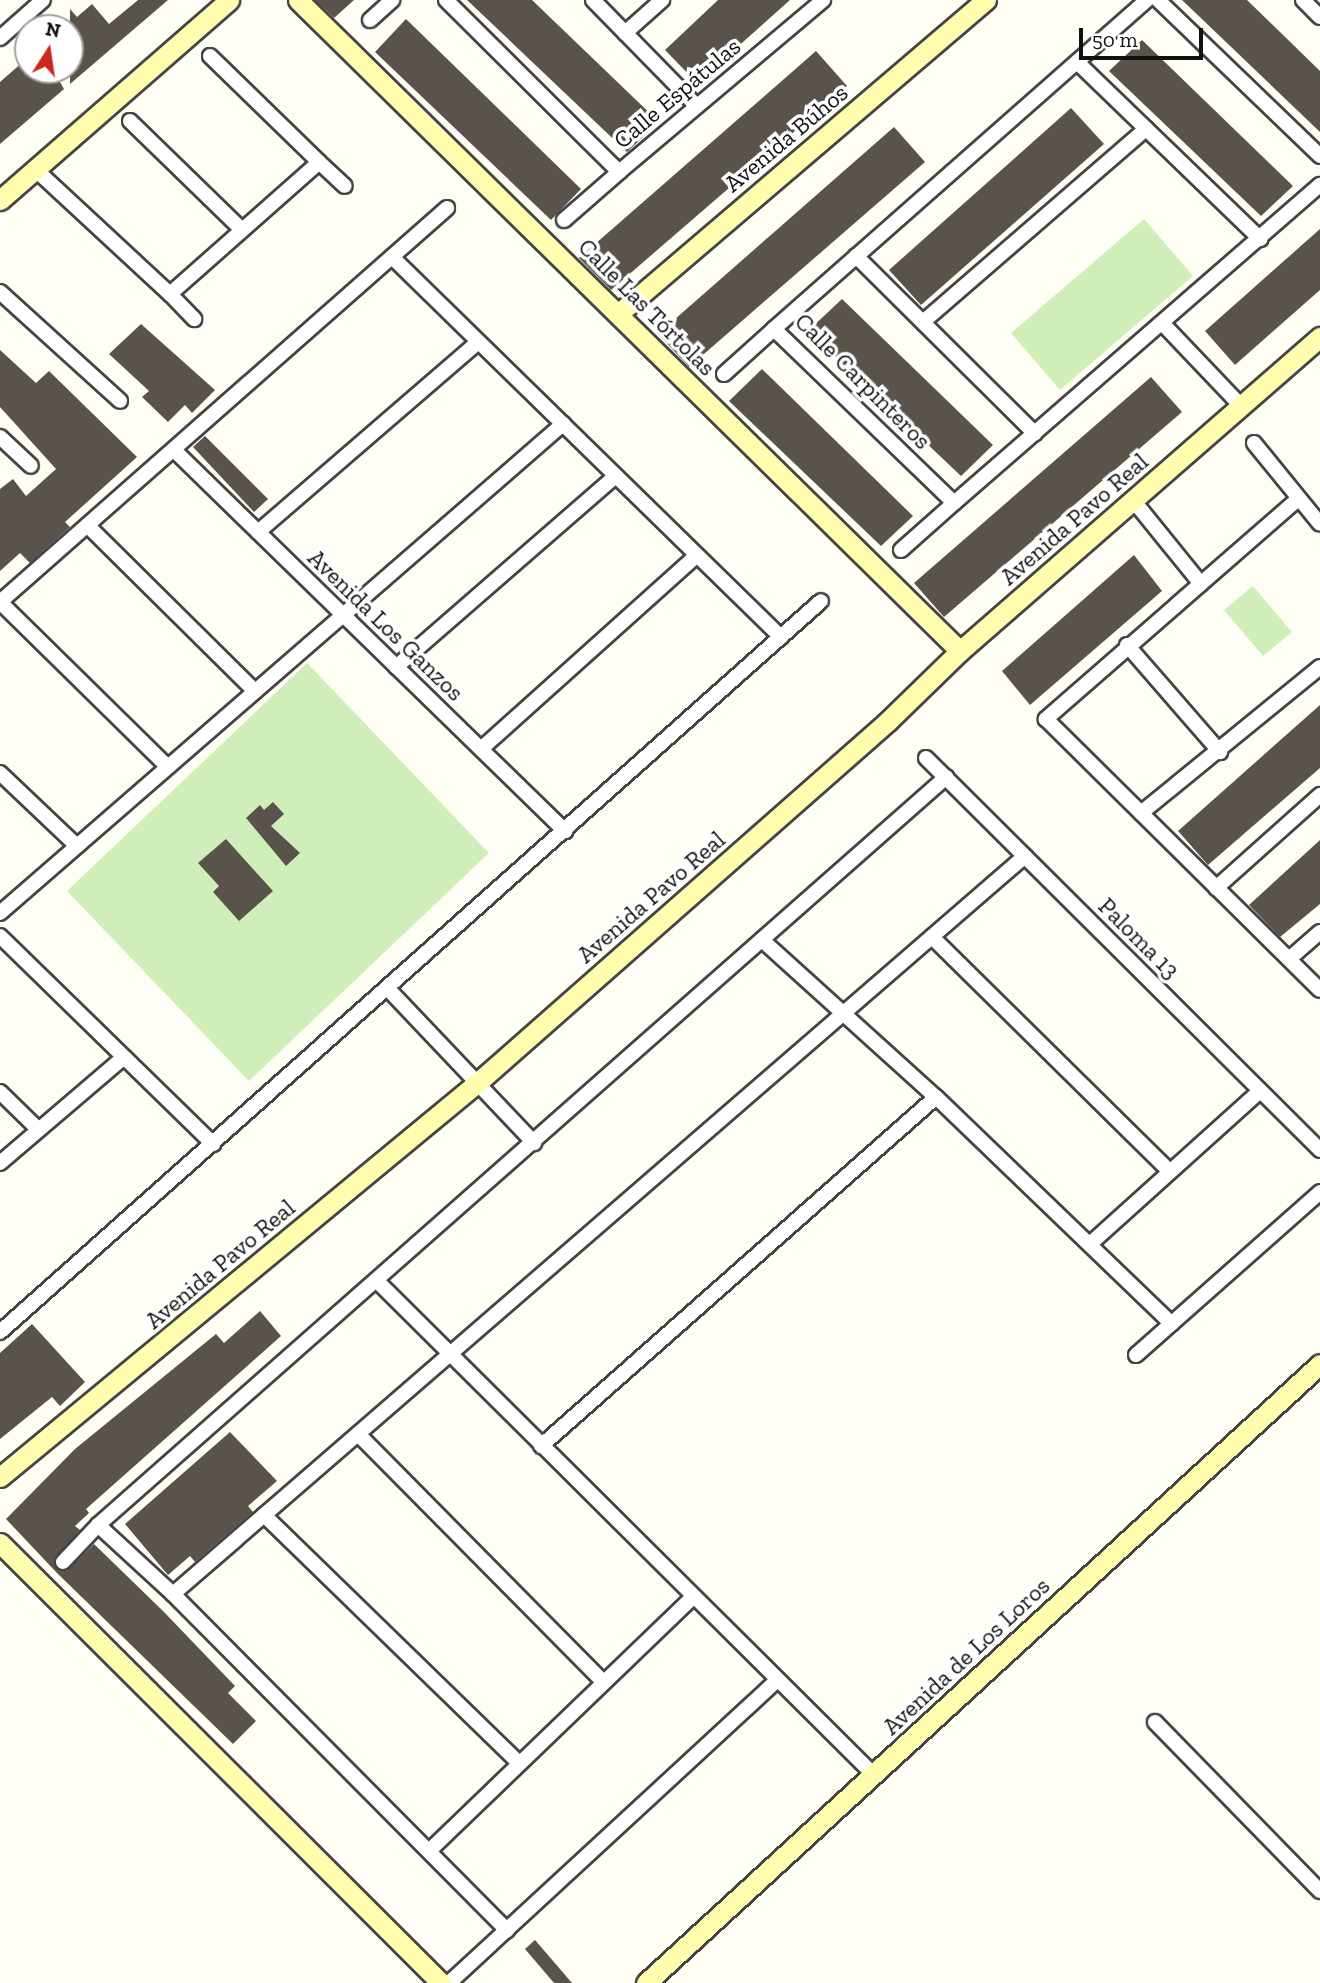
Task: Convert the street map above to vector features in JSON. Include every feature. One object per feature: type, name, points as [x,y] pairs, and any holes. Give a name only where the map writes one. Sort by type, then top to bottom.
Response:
[{"type":"street","points":[[0,38],[43,0]]},
{"type":"street","points":[[0,200],[229,0]]},
{"type":"street","name":"Calle Las Tórtolas","points":[[298,0],[960,650]]},
{"type":"street","points":[[370,20],[392,0]]},
{"type":"street","name":"Calle Espátulas","points":[[446,0],[619,172],[823,0]]},
{"type":"street","points":[[593,0],[696,105]]},
{"type":"street","points":[[625,33],[662,0]]},
{"type":"street","name":"Avenida Búhos","points":[[618,314],[986,0]]},
{"type":"street","name":"Calle Carpinteros","points":[[954,503],[774,329],[1147,0]]},
{"type":"street","points":[[1158,0],[1320,156]]},
{"type":"street","points":[[1303,0],[1320,17]]},
{"type":"street","points":[[210,56],[345,186]]},
{"type":"street","points":[[1077,62],[1259,239]]},
{"type":"street","points":[[130,121],[241,229]]},
{"type":"street","points":[[923,322],[1146,129]]},
{"type":"street","points":[[170,294],[319,162]]},
{"type":"street","points":[[35,169],[194,319]]},
{"type":"street","points":[[564,220],[619,172]]},
{"type":"street","points":[[901,550],[1320,185]]},
{"type":"street","points":[[168,767],[0,602],[175,451],[447,208]]},
{"type":"street","points":[[856,256],[1035,434]]},
{"type":"street","points":[[392,257],[781,637]]},
{"type":"street","points":[[0,292],[120,401]]},
{"type":"street","points":[[1163,324],[1241,406]]},
{"type":"street","points":[[724,374],[774,329]]},
{"type":"street","name":"Avenida Pavo Real","points":[[0,1477],[477,1083],[888,721],[960,650],[1320,337]]},
{"type":"street","points":[[258,532],[478,342]]},
{"type":"street","points":[[0,913],[563,424]]},
{"type":"street","points":[[0,438],[31,466]]},
{"type":"street","points":[[1254,443],[1320,524]]},
{"type":"street","name":"Avenida Los Ganzos","points":[[175,451],[565,831]]},
{"type":"street","points":[[397,667],[616,476]]},
{"type":"street","points":[[1298,499],[1127,645],[1046,719],[1320,990]]},
{"type":"street","points":[[1133,500],[1201,584]]},
{"type":"street","points":[[88,526],[255,691]]},
{"type":"street","points":[[481,749],[697,555]]},
{"type":"street","points":[[0,1332],[389,990],[821,601]]},
{"type":"street","points":[[1127,645],[1220,752]]},
{"type":"street","points":[[1141,813],[1220,752],[1320,667]]},
{"type":"street","name":"Paloma 13","points":[[926,758],[1320,1150]]},
{"type":"street","points":[[0,773],[78,846]]},
{"type":"street","points":[[63,1562],[97,1525],[377,1282],[946,778]]},
{"type":"street","points":[[1216,888],[1320,795]]},
{"type":"street","points":[[173,1594],[1025,856]]},
{"type":"street","points":[[1289,959],[1320,932]]},
{"type":"street","points":[[0,936],[213,1144]]},
{"type":"street","points":[[932,937],[1170,1172]]},
{"type":"street","points":[[762,940],[936,1097],[1172,1324]]},
{"type":"street","points":[[389,990],[534,1143]]},
{"type":"street","points":[[0,1163],[124,1057]]},
{"type":"street","points":[[1090,1244],[1260,1091]]},
{"type":"street","points":[[0,1092],[39,1130]]},
{"type":"street","points":[[541,1446],[936,1097]]},
{"type":"street","points":[[1136,1355],[1320,1192]]},
{"type":"street","points":[[377,1282],[449,1357],[873,1774]]},
{"type":"street","name":"Avenida de Los Loros","points":[[646,1983],[1320,1364]]},
{"type":"street","points":[[358,1434],[603,1682]]},
{"type":"street","points":[[264,1516],[518,1762]]},
{"type":"street","points":[[97,1525],[173,1594],[507,1930]]},
{"type":"street","points":[[0,1543],[441,1983]]},
{"type":"street","points":[[429,1851],[518,1762],[692,1598]]},
{"type":"street","points":[[449,1983],[776,1681]]},
{"type":"street","points":[[1155,1722],[1320,1891]]},
{"type":"green space","points":[[1144,219],[1193,276],[1060,390],[1011,333]]},
{"type":"green space","points":[[1253,586],[1292,632],[1263,656],[1224,610]]},
{"type":"green space","points":[[307,663],[489,853],[249,1081],[67,891]]},
{"type":"building","points":[[138,0],[168,0],[84,72],[84,14],[80,14],[92,4],[109,24]]},
{"type":"building","points":[[315,0],[354,0],[334,18]]},
{"type":"building","points":[[467,0],[532,0],[659,122],[627,152]]},
{"type":"building","points":[[718,0],[790,0],[697,83],[665,50]]},
{"type":"building","points":[[1182,0],[1247,0],[1320,71],[1320,132]]},
{"type":"building","points":[[406,19],[581,189],[551,220],[375,52]]},
{"type":"building","points":[[1142,40],[1293,186],[1261,216],[1109,71]]},
{"type":"building","points":[[816,51],[847,86],[611,290],[579,258]]},
{"type":"building","points":[[14,70],[14,84],[61,84],[64,89],[0,144],[0,82]]},
{"type":"building","points":[[1071,108],[1104,144],[921,305],[889,270]]},
{"type":"building","points":[[894,127],[925,162],[689,367],[658,334]]},
{"type":"building","points":[[1320,229],[1320,290],[1235,365],[1205,331]]},
{"type":"building","points":[[842,299],[993,445],[961,476],[808,331]]},
{"type":"building","points":[[141,324],[215,390],[192,413],[185,405],[168,422],[142,397],[149,391],[109,354]]},
{"type":"building","points":[[0,350],[36,383],[49,371],[137,457],[65,522],[70,527],[30,563],[20,553],[0,571],[0,489],[13,479],[26,496],[56,469],[0,407]]},
{"type":"building","points":[[762,369],[913,516],[881,546],[729,401]]},
{"type":"building","points":[[1151,377],[1182,412],[944,617],[914,583]]},
{"type":"building","points":[[205,436],[268,499],[254,512],[193,447]]},
{"type":"building","points":[[1134,555],[1162,591],[1030,705],[1002,671]]},
{"type":"building","points":[[1320,705],[1320,768],[1208,865],[1178,831]]},
{"type":"building","points":[[273,802],[284,814],[271,826],[300,853],[286,866],[246,818],[260,805],[264,810]]},
{"type":"building","points":[[226,839],[273,891],[239,921],[213,892],[219,886],[198,863]]},
{"type":"building","points":[[1320,840],[1320,904],[1280,937],[1249,905]]},
{"type":"building","points":[[260,1311],[281,1336],[86,1509],[89,1513],[75,1526],[80,1530],[54,1560],[57,1569],[66,1571],[94,1544],[164,1612],[235,1686],[228,1693],[256,1721],[233,1744],[57,1573],[6,1519],[75,1449],[216,1334],[224,1343]]},
{"type":"building","points":[[32,1324],[85,1382],[60,1406],[52,1397],[0,1439],[0,1353]]},
{"type":"building","points":[[230,1432],[277,1481],[248,1506],[253,1512],[195,1562],[190,1556],[168,1575],[125,1524]]},
{"type":"building","points":[[535,1940],[572,1983],[554,1983],[525,1949]]}]
